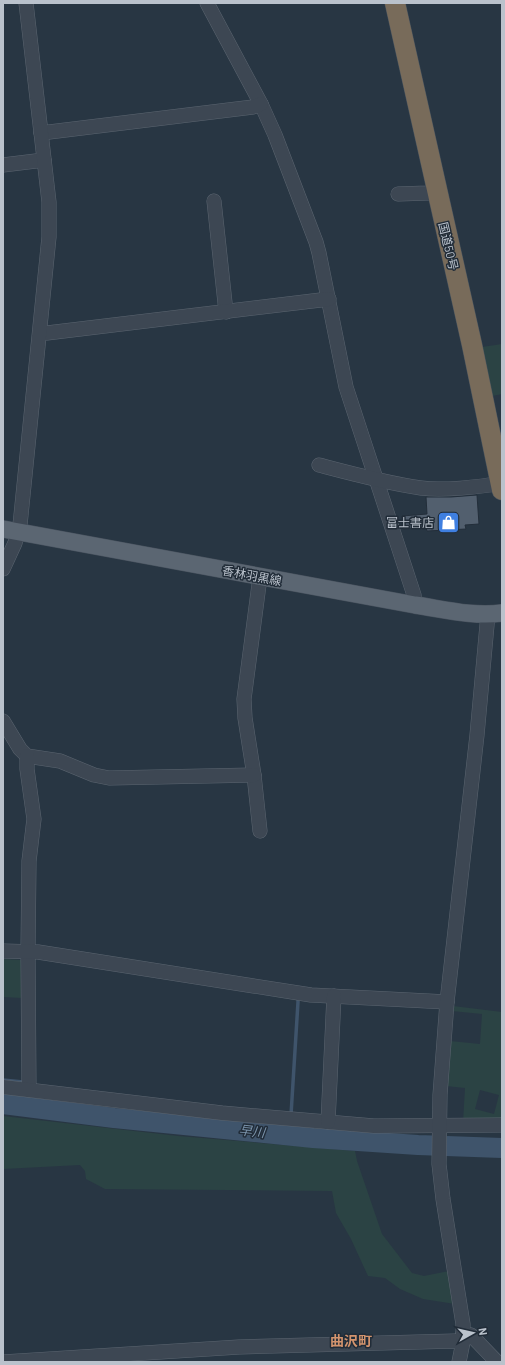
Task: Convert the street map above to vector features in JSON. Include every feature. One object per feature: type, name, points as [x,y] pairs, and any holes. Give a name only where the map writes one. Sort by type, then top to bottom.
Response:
[{"type":"highway","name":"国道50号","points":[[395,3],[472,345],[501,486]]},
{"type":"main road","name":"香林羽黒線","points":[[11,531],[415,605],[469,613],[495,614]]},
{"type":"street","points":[[3,569],[11,531],[21,518],[50,215],[26,3]]},
{"type":"street","points":[[207,3],[262,104],[316,242],[346,387],[414,596],[415,605]]},
{"type":"street","points":[[41,133],[253,107],[262,104]]},
{"type":"street","points":[[3,165],[44,160]]},
{"type":"street","points":[[398,194],[437,191]]},
{"type":"street","points":[[214,201],[226,312]]},
{"type":"street","points":[[40,332],[47,333],[329,299]]},
{"type":"street","points":[[319,465],[377,480],[422,488],[435,489],[501,486]]},
{"type":"street","points":[[260,577],[244,699],[245,718],[254,775],[260,830]]},
{"type":"street","points":[[458,1362],[463,1337],[459,1293],[443,1199],[439,1158],[440,1095],[447,1002],[477,735],[495,614]]},
{"type":"street","points":[[3,721],[20,749],[27,756],[60,761],[94,775],[109,778],[254,775]]},
{"type":"street","points":[[27,756],[27,769],[34,819],[30,861],[28,951],[29,1090]]},
{"type":"street","points":[[3,951],[46,953],[311,995],[447,1002]]},
{"type":"street","points":[[328,1122],[334,996]]},
{"type":"street","points":[[3,1087],[222,1113],[374,1126],[439,1128],[502,1126]]},
{"type":"street","points":[[3,1362],[135,1358],[243,1346],[455,1341],[471,1335],[497,1362]]},
{"type":"green space","points":[[502,344],[502,394],[492,396],[482,347]]},
{"type":"green space","points":[[3,959],[23,960],[22,998],[3,997]]},
{"type":"green space","points":[[453,1006],[502,1012],[502,1122],[463,1122],[465,1088],[446,1086],[450,1041],[480,1044],[482,1014],[452,1011]],"holes":[[[480,1090],[499,1095],[494,1114],[475,1109]]]},
{"type":"green space","points":[[3,1116],[178,1136],[355,1151],[382,1234],[412,1273],[424,1276],[449,1271],[455,1304],[423,1299],[400,1289],[385,1278],[368,1276],[351,1239],[336,1213],[332,1191],[105,1189],[86,1179],[85,1171],[80,1165],[3,1169]]},
{"type":"building","points":[[477,495],[479,524],[465,525],[466,529],[427,531],[426,528],[403,529],[402,516],[427,514],[426,497]]},
{"type":"waterway","points":[[291,1115],[298,1002],[298,998],[295,998]]},
{"type":"waterway","points":[[3,1080],[23,1082]]},
{"type":"waterway","name":"早川","points":[[3,1104],[114,1118],[313,1138],[418,1145],[502,1148]]},
{"type":"waterway","name":"早川","points":[[313,1132],[313,1138]]},
{"type":"place","name":"富士書店","points":[[449,522]]},
{"type":"district","name":"曲沢町","points":[[351,1340]]}]
